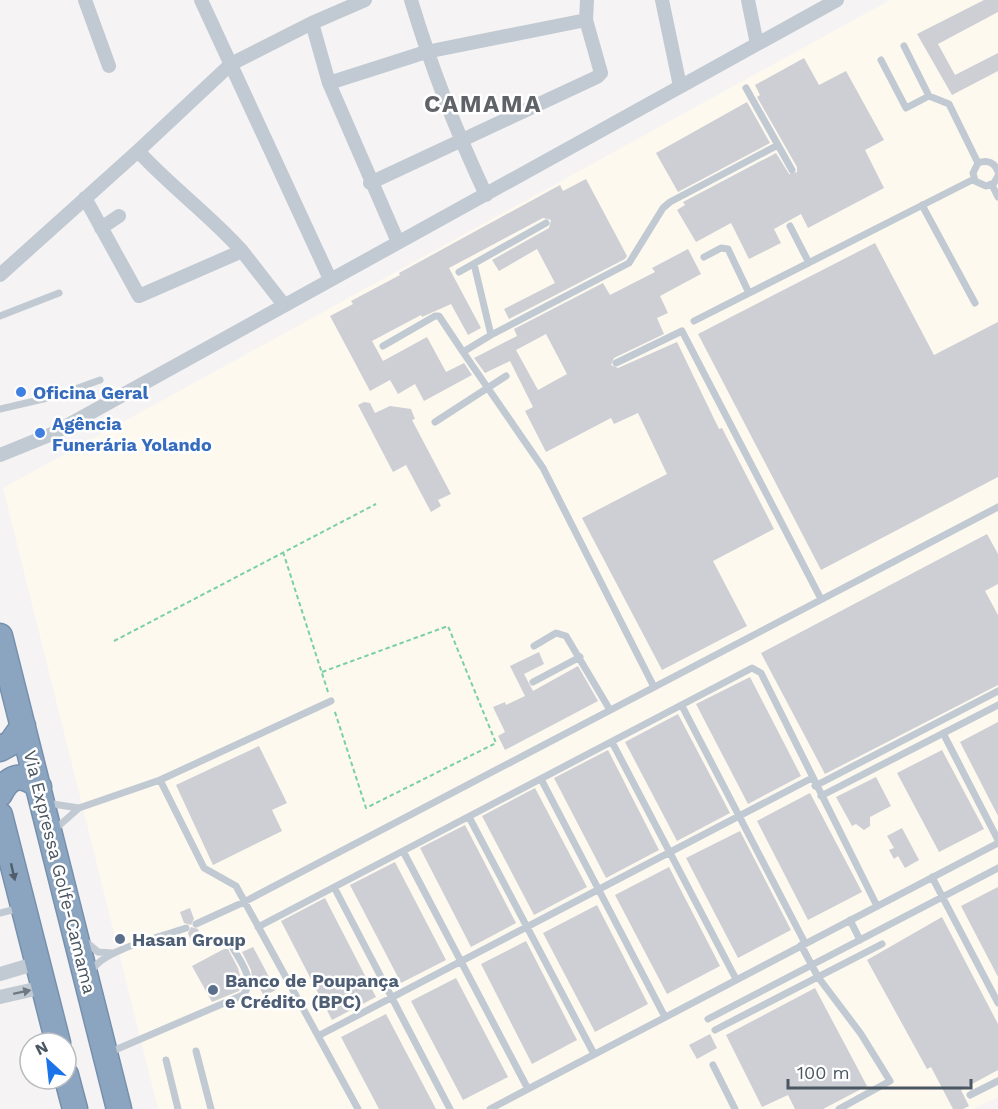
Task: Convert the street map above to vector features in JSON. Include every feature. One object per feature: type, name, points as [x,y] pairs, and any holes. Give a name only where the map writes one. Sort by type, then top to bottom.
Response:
[{"type":"highway","name":"Via Expressa Golfe-Camama","points":[[0,636],[119,1109]]},
{"type":"highway","points":[[0,749],[12,743],[23,726]]},
{"type":"highway","points":[[0,794],[7,783],[17,777],[24,777],[41,795]]},
{"type":"highway","points":[[0,815],[11,910],[37,963],[55,1031]]},
{"type":"highway","points":[[70,1091],[75,1109]]},
{"type":"street","points":[[86,0],[109,66]]},
{"type":"street","points":[[201,0],[330,279]]},
{"type":"street","points":[[0,275],[231,64],[312,22],[365,0]]},
{"type":"street","points":[[411,0],[426,52],[460,141],[486,195]]},
{"type":"street","points":[[370,183],[597,77],[601,73],[586,21],[588,0]]},
{"type":"street","points":[[662,0],[680,86]]},
{"type":"street","points":[[748,0],[757,44]]},
{"type":"street","points":[[0,455],[52,434],[837,0]]},
{"type":"street","points":[[329,84],[426,52],[586,21]]},
{"type":"street","points":[[312,22],[329,84],[370,183],[398,242]]},
{"type":"street","points":[[138,151],[162,177],[217,224],[242,251],[284,305]]},
{"type":"street","points":[[86,198],[139,297],[242,251]]},
{"type":"street","points":[[101,228],[119,216]]},
{"type":"street","points":[[0,974],[37,963]]},
{"type":"street","points":[[0,997],[44,987]]},
{"type":"lane","points":[[904,46],[929,96],[949,104],[978,163]]},
{"type":"lane","points":[[881,60],[906,108],[929,96]]},
{"type":"lane","points":[[746,88],[792,170]]},
{"type":"lane","points":[[463,352],[629,263],[663,208],[670,202],[778,145]]},
{"type":"lane","points":[[978,163],[990,162],[998,171],[992,184],[998,197]]},
{"type":"lane","points":[[978,163],[974,170],[974,179],[981,186],[992,184]]},
{"type":"lane","points":[[694,321],[974,179]]},
{"type":"lane","points":[[922,205],[975,303]]},
{"type":"lane","points":[[459,273],[546,223]]},
{"type":"lane","points":[[790,226],[809,263]]},
{"type":"lane","points":[[704,257],[721,248],[728,249],[748,293]]},
{"type":"lane","points":[[474,264],[491,335]]},
{"type":"lane","points":[[0,316],[59,293]]},
{"type":"lane","points":[[383,346],[435,316],[440,316],[487,389],[512,421],[543,468],[654,687]]},
{"type":"lane","points":[[616,363],[682,331],[821,599]]},
{"type":"lane","points":[[435,422],[506,376]]},
{"type":"lane","points":[[0,409],[56,396],[100,380]]},
{"type":"lane","points":[[196,924],[244,902],[998,507]]},
{"type":"lane","points":[[534,646],[561,633],[566,636],[610,710]]},
{"type":"lane","points":[[533,682],[580,657]]},
{"type":"lane","points":[[258,927],[755,668],[761,673],[815,786],[877,906]]},
{"type":"lane","points":[[815,786],[998,691]]},
{"type":"lane","points":[[50,834],[79,808],[160,780],[331,702]]},
{"type":"lane","points":[[821,796],[998,705]]},
{"type":"lane","points":[[682,706],[740,816],[803,944],[811,965],[868,1044],[890,1081],[839,1109]]},
{"type":"lane","points":[[490,1109],[998,841],[943,733]]},
{"type":"lane","points":[[612,742],[736,979]]},
{"type":"lane","points":[[318,1036],[812,778]]},
{"type":"lane","points":[[541,779],[665,1017]]},
{"type":"lane","points":[[160,780],[204,868],[236,886],[358,1109]]},
{"type":"lane","points":[[41,795],[79,808]]},
{"type":"lane","points":[[470,817],[594,1054]]},
{"type":"lane","points":[[403,851],[528,1089]]},
{"type":"lane","points":[[708,1019],[998,868]]},
{"type":"lane","points":[[932,877],[998,1003]]},
{"type":"lane","points":[[334,887],[450,1109]]},
{"type":"lane","points":[[850,920],[860,940]]},
{"type":"lane","points":[[71,921],[87,944],[98,952],[114,953]]},
{"type":"lane","points":[[90,992],[90,979],[94,967],[100,960],[186,928]]},
{"type":"lane","points":[[716,1030],[882,944]]},
{"type":"lane","points":[[106,1054],[243,995],[249,988],[250,981],[232,948]]},
{"type":"lane","points":[[196,1051],[211,1109]]},
{"type":"lane","points":[[166,1060],[178,1109]]},
{"type":"lane","points":[[713,1065],[735,1109]]},
{"type":"lane","points":[[970,1095],[998,1081]]},
{"type":"path","points":[[114,641],[376,504]]},
{"type":"path","points":[[283,552],[366,808],[496,743],[448,626],[322,672]]},
{"type":"shaded area","points":[[890,0],[998,0],[998,1097],[973,1109],[158,1109],[3,488]]},
{"type":"building","points":[[984,0],[998,0],[998,12],[938,44],[955,75],[998,53],[998,71],[952,95],[917,34]]},
{"type":"building","points":[[804,58],[819,85],[846,71],[884,140],[865,150],[884,188],[808,228],[801,214],[774,229],[781,243],[749,259],[731,223],[696,242],[677,210],[685,205],[683,202],[776,153],[789,174],[797,172],[797,167],[757,97],[760,95],[755,85]]},
{"type":"building","points":[[747,102],[770,143],[678,192],[656,153]]},
{"type":"building","points":[[586,179],[627,256],[625,259],[509,319],[504,309],[555,283],[537,249],[499,271],[492,260],[549,228],[551,220],[543,218],[449,268],[481,328],[468,335],[451,304],[422,317],[421,315],[372,341],[383,361],[427,337],[446,372],[464,363],[472,375],[424,401],[415,384],[398,394],[390,380],[370,391],[330,316],[353,304],[351,301],[400,275],[399,273],[560,185],[563,191]]},
{"type":"building","points":[[875,243],[934,355],[998,322],[998,477],[821,570],[698,334]]},
{"type":"building","points":[[688,249],[701,274],[660,296],[668,313],[657,318],[664,334],[614,358],[611,365],[618,368],[677,342],[719,429],[722,428],[774,529],[713,561],[747,626],[662,670],[582,518],[667,474],[638,413],[614,424],[611,418],[546,452],[525,411],[533,407],[510,361],[485,373],[474,358],[517,336],[514,329],[603,283],[610,295],[655,272],[652,268]],"holes":[[[546,334],[567,374],[538,390],[516,350]]]},
{"type":"building","points":[[364,402],[370,403],[375,413],[390,406],[411,409],[415,419],[412,420],[451,494],[438,500],[441,506],[431,512],[406,465],[393,472],[358,405]]},
{"type":"building","points":[[987,534],[998,554],[998,584],[985,591],[998,615],[998,685],[825,774],[761,653]]},
{"type":"building","points":[[539,652],[544,664],[524,674],[533,691],[578,666],[598,701],[505,750],[498,736],[505,732],[493,707],[505,702],[506,705],[525,696],[510,666]]},
{"type":"building","points":[[750,677],[801,776],[748,804],[696,704]]},
{"type":"building","points":[[678,714],[730,813],[677,841],[625,742]]},
{"type":"building","points":[[998,722],[998,816],[960,742]]},
{"type":"building","points":[[259,746],[287,803],[272,810],[282,831],[213,865],[176,785]]},
{"type":"building","points":[[608,750],[659,850],[606,878],[554,778]]},
{"type":"building","points":[[942,750],[984,829],[939,852],[897,773]]},
{"type":"building","points":[[876,777],[891,806],[870,817],[870,826],[864,830],[856,824],[852,826],[836,797]]},
{"type":"building","points":[[535,788],[587,887],[534,915],[482,816]]},
{"type":"building","points":[[810,793],[862,892],[808,920],[757,821]]},
{"type":"building","points":[[465,825],[516,923],[471,947],[420,848]]},
{"type":"building","points":[[902,828],[919,860],[905,868],[898,856],[894,859],[889,850],[894,848],[887,836]]},
{"type":"building","points":[[740,831],[791,930],[738,958],[686,858]]},
{"type":"building","points":[[395,862],[446,960],[401,983],[350,885]]},
{"type":"building","points":[[669,867],[720,966],[667,994],[615,895]]},
{"type":"building","points":[[998,887],[998,977],[961,906]]},
{"type":"building","points":[[325,898],[376,997],[332,1020],[281,921]]},
{"type":"building","points":[[597,905],[648,1004],[595,1032],[543,933]]},
{"type":"building","points":[[190,908],[194,919],[191,925],[184,923],[180,912]]},
{"type":"building","points":[[942,917],[998,1024],[998,1070],[961,1090],[969,1106],[963,1109],[953,1109],[931,1067],[927,1069],[867,960]]},
{"type":"building","points":[[191,927],[198,929],[203,942],[193,946],[188,933]]},
{"type":"building","points":[[526,941],[577,1040],[532,1064],[481,964]]},
{"type":"building","points":[[253,947],[276,990],[264,996],[257,983],[253,985],[251,970],[242,952]]},
{"type":"building","points":[[228,949],[238,968],[242,983],[239,991],[212,1002],[192,966]]},
{"type":"building","points":[[456,978],[508,1077],[463,1100],[411,1001]]},
{"type":"building","points":[[815,988],[867,1086],[823,1109],[795,1109],[788,1095],[762,1107],[726,1035]]},
{"type":"building","points":[[386,1014],[436,1109],[379,1109],[341,1037]]},
{"type":"building","points":[[710,1034],[717,1048],[697,1059],[689,1045]]},
{"type":"place","name":"Oficina Geral","points":[[21,392]]},
{"type":"place","name":"Agência Funerária Yolando","points":[[40,433]]},
{"type":"place","name":"Hasan Group","points":[[120,939]]},
{"type":"place","name":"Banco de Poupança e Crédito (BPC)","points":[[213,990]]},
{"type":"district","name":"CAMAMA","points":[[483,104]]}]
